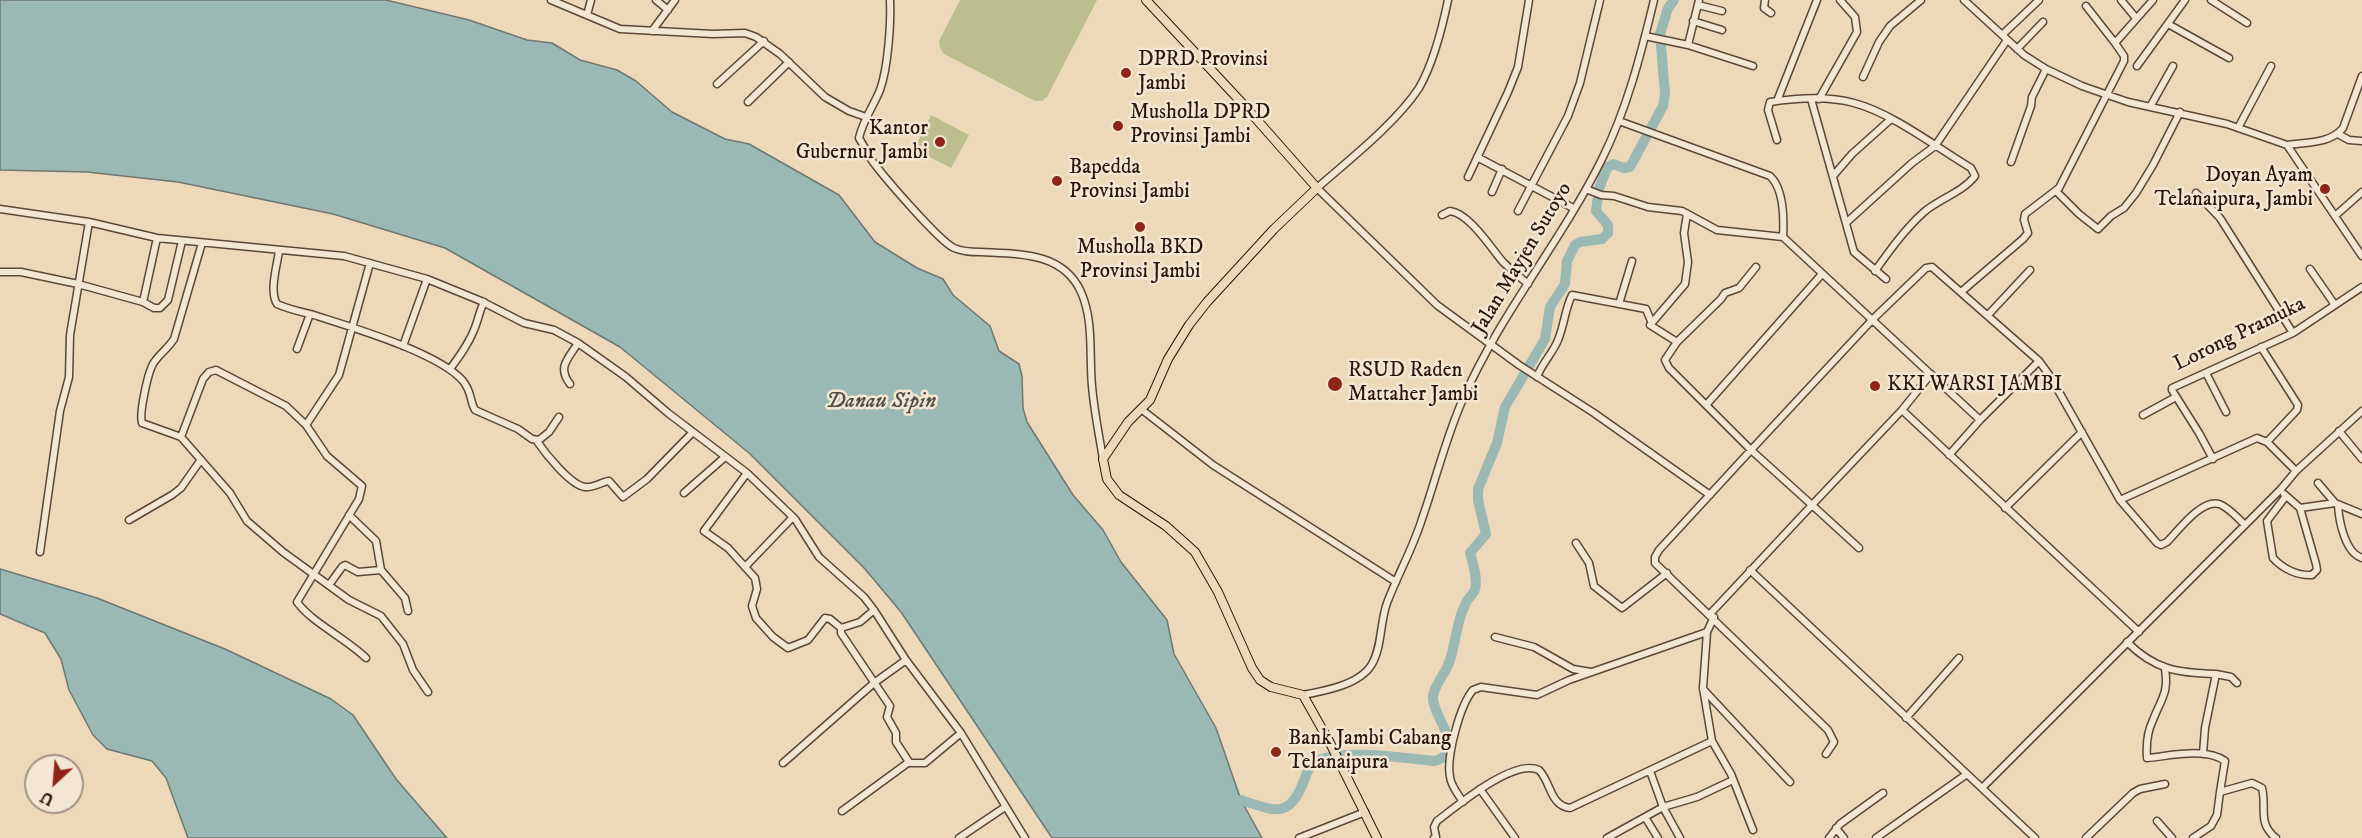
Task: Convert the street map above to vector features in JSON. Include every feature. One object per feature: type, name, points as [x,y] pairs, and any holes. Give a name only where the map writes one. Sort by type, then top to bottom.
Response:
[{"type":"main road","points":[[1146,0],[1235,95],[1317,189],[1274,229],[1207,302],[1180,339],[1168,359],[1150,400],[1128,422],[1103,459],[1107,479],[1119,495],[1166,525],[1195,552],[1218,592],[1252,668],[1260,680],[1271,687],[1303,695],[1330,743],[1377,838]]},
{"type":"street","points":[[551,0],[620,29],[713,34],[745,33],[764,40],[830,100],[849,111],[866,117]]},
{"type":"street","points":[[586,15],[591,0]]},
{"type":"street","points":[[656,0],[668,10]]},
{"type":"street","points":[[652,31],[675,0]]},
{"type":"street","points":[[890,0],[890,29],[880,90],[866,117],[860,138],[873,161],[952,248],[966,252],[1031,255],[1046,259],[1060,266],[1080,290],[1085,304],[1090,338],[1092,389],[1103,459]]},
{"type":"street","points":[[1448,0],[1426,74],[1418,89],[1382,129],[1317,189],[1437,305],[1534,376],[1594,413],[1710,495]]},
{"type":"street","points":[[1468,177],[1518,67],[1529,0]]},
{"type":"street","points":[[1518,211],[1574,99],[1600,0]]},
{"type":"street","name":"Jalan Mayjen Sutoyo","points":[[1303,695],[1325,691],[1353,679],[1371,666],[1384,613],[1418,530],[1462,399],[1490,344],[1586,189],[1619,121],[1645,36],[1653,0]]},
{"type":"street","points":[[1765,0],[1764,8],[1771,12]]},
{"type":"street","points":[[1777,101],[1817,0]]},
{"type":"street","points":[[1819,99],[1857,32],[1855,17],[1840,0]]},
{"type":"street","points":[[1863,77],[1879,42],[1890,26],[1921,0]]},
{"type":"street","points":[[1964,0],[2017,48],[2046,69],[2106,95],[2238,128],[2287,145],[2330,139],[2338,134],[2343,128],[2362,76]]},
{"type":"street","points":[[1847,222],[1912,163],[1935,146],[2005,37],[2038,0]]},
{"type":"street","points":[[2121,0],[2136,18]]},
{"type":"street","points":[[2115,43],[2152,0]]},
{"type":"street","points":[[2138,66],[2185,0]]},
{"type":"street","points":[[2211,0],[2247,23]]},
{"type":"street","points":[[1688,45],[1699,2],[1722,12]]},
{"type":"street","points":[[1961,292],[2028,233],[2024,220],[2025,214],[2056,191],[2124,61],[2124,56],[2086,6]]},
{"type":"street","points":[[1693,21],[1722,30]]},
{"type":"street","points":[[2017,48],[2043,22]]},
{"type":"street","points":[[2168,24],[2229,58]]},
{"type":"street","points":[[1645,36],[1688,45],[1753,66]]},
{"type":"street","points":[[717,84],[764,40]]},
{"type":"street","points":[[748,102],[789,62]]},
{"type":"street","points":[[2150,107],[2173,66]]},
{"type":"street","points":[[2238,128],[2271,66]]},
{"type":"street","points":[[2011,162],[2031,106],[2032,97],[2046,69]]},
{"type":"street","points":[[2354,99],[2362,98]]},
{"type":"street","points":[[1811,99],[1854,252],[1886,279]]},
{"type":"street","points":[[1777,140],[1768,106],[1770,102],[1811,99],[1851,102],[1882,113],[1971,168],[1975,176],[1925,211],[1900,236],[1875,271]]},
{"type":"street","points":[[2056,191],[2098,229],[2111,216],[2124,208],[2136,193],[2180,112]]},
{"type":"street","points":[[1833,176],[1852,154],[1891,119]]},
{"type":"street","points":[[1619,121],[1680,141],[1721,159],[1770,176],[1775,180],[1782,207],[1783,237]]},
{"type":"street","points":[[2338,134],[2349,140],[2362,141]]},
{"type":"street","points":[[2287,145],[2362,256]]},
{"type":"street","points":[[1478,157],[1573,208]]},
{"type":"street","points":[[1492,192],[1502,169]]},
{"type":"street","points":[[1586,189],[1657,208],[1682,211],[1717,230],[1783,237],[1980,420]]},
{"type":"street","points":[[2335,216],[2362,192]]},
{"type":"street","points":[[2196,193],[2220,218],[2293,333]]},
{"type":"street","points":[[0,209],[89,222],[157,238],[336,255],[427,279],[484,302],[524,323],[554,330],[578,342],[747,473],[793,517],[819,557],[864,597],[874,610],[906,660],[961,733],[1025,838]]},
{"type":"street","points":[[1442,215],[1450,211],[1457,213],[1528,284]]},
{"type":"street","points":[[1651,321],[1685,284],[1688,262],[1684,234],[1687,214]]},
{"type":"street","points":[[40,552],[60,411],[69,376],[70,335],[89,222]]},
{"type":"street","points":[[143,302],[157,238]]},
{"type":"street","points":[[0,272],[21,273],[78,284],[160,308],[168,300],[182,241]]},
{"type":"street","points":[[202,243],[174,339],[168,349],[153,362],[140,416],[144,425],[180,437],[230,493],[247,521],[313,574],[358,606],[375,613],[386,621],[403,644],[413,670],[428,692]]},
{"type":"street","points":[[279,251],[274,288],[275,300],[282,306],[403,346],[450,369],[463,381],[472,395],[475,410],[518,429],[536,440],[551,461],[579,486],[590,488],[609,481],[623,497],[647,479],[693,432]]},
{"type":"street","points":[[1620,304],[1632,261]]},
{"type":"street","points":[[306,425],[339,375],[354,329],[370,263]]},
{"type":"street","points":[[1826,754],[1834,742],[1828,730],[1655,563],[1657,554],[1751,450],[1873,319],[1928,266],[1935,268],[2039,361],[2050,376],[2120,500],[2161,545],[2167,542],[2202,507],[2212,504],[2225,507],[2245,525]]},
{"type":"street","points":[[1756,267],[1739,288],[1725,292],[1717,304],[1677,342],[1665,358],[1666,364],[1751,450],[1859,548]]},
{"type":"street","points":[[2310,269],[2335,305]]},
{"type":"street","points":[[1988,315],[2030,270]]},
{"type":"street","points":[[1707,404],[1822,274]]},
{"type":"street","points":[[403,346],[427,279]]},
{"type":"street","name":"Lorong Pramuka","points":[[2176,397],[2172,390],[2173,387],[2293,333],[2362,287]]},
{"type":"street","points":[[1534,376],[1555,348],[1572,294],[1646,309],[1652,327],[1677,342]]},
{"type":"street","points":[[450,369],[469,340],[475,328],[477,314],[484,302]]},
{"type":"street","points":[[297,349],[310,314]]},
{"type":"street","points":[[570,384],[562,375],[562,369],[578,342]]},
{"type":"street","points":[[2261,347],[2298,405],[2297,410],[2267,442]]},
{"type":"street","points":[[1949,455],[1980,420],[2039,361]]},
{"type":"street","points":[[180,437],[203,379],[212,370],[286,406],[306,425],[327,456],[362,486],[359,499],[303,590],[297,604],[366,658]]},
{"type":"street","points":[[2206,373],[2226,412]]},
{"type":"street","points":[[1753,830],[1733,780],[1712,741],[1703,688],[1707,632],[1712,616],[1750,570],[1902,410],[1931,374]]},
{"type":"street","points":[[2144,415],[2176,397],[2199,433],[2212,459]]},
{"type":"street","points":[[1141,409],[1213,465],[1396,582]]},
{"type":"street","points":[[1902,410],[2139,632]]},
{"type":"street","points":[[1982,788],[2281,489],[2296,471],[2362,411]]},
{"type":"street","points":[[536,440],[549,432],[559,417]]},
{"type":"street","points":[[2339,431],[2362,459]]},
{"type":"street","points":[[2005,508],[2082,432]]},
{"type":"street","points":[[2120,500],[2252,440],[2262,439],[2267,442],[2296,471]]},
{"type":"street","points":[[684,493],[724,457]]},
{"type":"street","points":[[129,520],[182,488],[200,461]]},
{"type":"street","points":[[747,473],[704,531],[728,548],[757,584],[752,606],[756,618],[784,647],[792,648],[808,640],[825,618],[830,619],[841,628],[841,633],[890,706],[887,717],[896,733],[896,742],[909,763]]},
{"type":"street","points":[[2318,483],[2337,504],[2362,514]]},
{"type":"street","points":[[2281,489],[2300,508],[2316,564],[2317,570],[2312,575],[2304,575],[2284,568],[2273,558],[2267,521],[2286,496]]},
{"type":"street","points":[[2300,508],[2337,504]]},
{"type":"street","points":[[2337,504],[2340,522],[2348,543],[2356,556],[2362,558]]},
{"type":"street","points":[[348,515],[376,541],[381,570],[405,598],[408,611]]},
{"type":"street","points":[[745,567],[793,517]]},
{"type":"street","points":[[1576,543],[1589,563],[1594,586],[1622,608],[1667,573]]},
{"type":"street","points":[[329,585],[345,565],[358,572],[381,570]]},
{"type":"street","points":[[1750,570],[2035,838]]},
{"type":"street","points":[[841,628],[860,622],[874,610]]},
{"type":"street","points":[[1463,802],[1451,783],[1449,766],[1463,706],[1473,690],[1481,687],[1537,695],[1591,672],[1707,632]]},
{"type":"street","points":[[1495,637],[1534,647],[1574,669],[1591,672]]},
{"type":"street","points":[[2127,642],[2140,655],[2165,669],[2216,674],[2231,677],[2237,683]]},
{"type":"street","points":[[1906,718],[1959,658]]},
{"type":"street","points":[[783,763],[874,683],[906,660]]},
{"type":"street","points":[[2165,669],[2167,688],[2151,724],[2146,742],[2147,758],[2203,754],[2225,761],[2217,815],[2211,826],[2193,838]]},
{"type":"street","points":[[2203,754],[2205,728],[2216,674]]},
{"type":"street","points":[[1703,688],[1790,782]]},
{"type":"street","points":[[842,812],[909,763],[925,763],[961,733]]},
{"type":"street","points":[[1436,838],[1435,824],[1480,789],[1511,772],[1530,767],[1543,774],[1557,802],[1570,808],[1712,741]]},
{"type":"street","points":[[1650,771],[1663,807],[1680,838]]},
{"type":"street","points":[[1876,838],[1967,774]]},
{"type":"street","points":[[1606,838],[1663,807],[1697,797],[1733,780]]},
{"type":"street","points":[[2220,792],[2252,783],[2260,786],[2264,793],[2264,819],[2267,831],[2276,838]]},
{"type":"street","points":[[2086,838],[2133,793],[2140,789],[2165,784]]},
{"type":"street","points":[[1480,789],[1515,838]]},
{"type":"street","points":[[1828,838],[1836,828],[1883,793]]},
{"type":"street","points":[[959,838],[1005,807]]},
{"type":"street","points":[[1299,838],[1365,812]]},
{"type":"street","points":[[1645,817],[1658,838]]},
{"type":"street","points":[[2157,821],[2172,838]]},
{"type":"street","points":[[1836,828],[1844,838]]},
{"type":"green space","points":[[960,0],[1097,0],[1047,97],[1042,101],[1035,101],[944,54],[939,41]]},
{"type":"green space","points":[[931,115],[969,135],[951,168],[914,149]]},
{"type":"water","name":"Danau Sipin","points":[[0,0],[386,0],[469,20],[527,40],[552,43],[580,60],[617,70],[636,81],[672,112],[725,139],[749,144],[839,195],[875,242],[917,268],[943,279],[953,295],[990,326],[999,351],[1019,364],[1022,376],[1023,408],[1027,422],[1073,495],[1103,530],[1121,562],[1167,620],[1174,654],[1216,728],[1241,800],[1262,838],[1052,838],[901,612],[865,569],[749,453],[620,347],[445,248],[333,214],[178,182],[87,172],[0,170]]},
{"type":"water","points":[[0,569],[97,598],[225,649],[331,699],[353,715],[396,779],[447,838],[188,838],[166,778],[152,761],[107,749],[93,735],[69,690],[61,659],[45,633],[0,614]]},
{"type":"waterway","points":[[1241,800],[1273,809],[1288,806],[1294,800],[1311,765],[1330,757],[1375,755],[1434,761],[1444,757],[1449,750],[1449,742],[1437,713],[1433,696],[1449,663],[1462,612],[1476,585],[1470,553],[1486,534],[1478,500],[1478,489],[1497,443],[1505,407],[1545,339],[1550,307],[1565,284],[1567,261],[1575,245],[1580,242],[1602,239],[1608,233],[1608,225],[1596,211],[1599,189],[1607,168],[1613,164],[1624,168],[1630,167],[1663,106],[1665,94],[1660,34],[1668,8],[1674,0]]},
{"type":"place","name":"DPRD Provinsi Jambi","points":[[1126,73]]},
{"type":"place","name":"Musholla DPRD Provinsi Jambi","points":[[1118,126]]},
{"type":"place","name":"Kantor Gubernur Jambi","points":[[940,142]]},
{"type":"place","name":"Bapedda Provinsi Jambi","points":[[1057,181]]},
{"type":"place","name":"Doyan Ayam Telanaipura, Jambi","points":[[2325,189]]},
{"type":"place","name":"Musholla BKD Provinsi Jambi","points":[[1140,227]]},
{"type":"place","name":"RSUD Raden Mattaher Jambi","points":[[1335,384]]},
{"type":"place","name":"KKI WARSI JAMBI","points":[[1875,386]]},
{"type":"place","name":"Bank Jambi Cabang Telanaipura","points":[[1276,752]]}]
